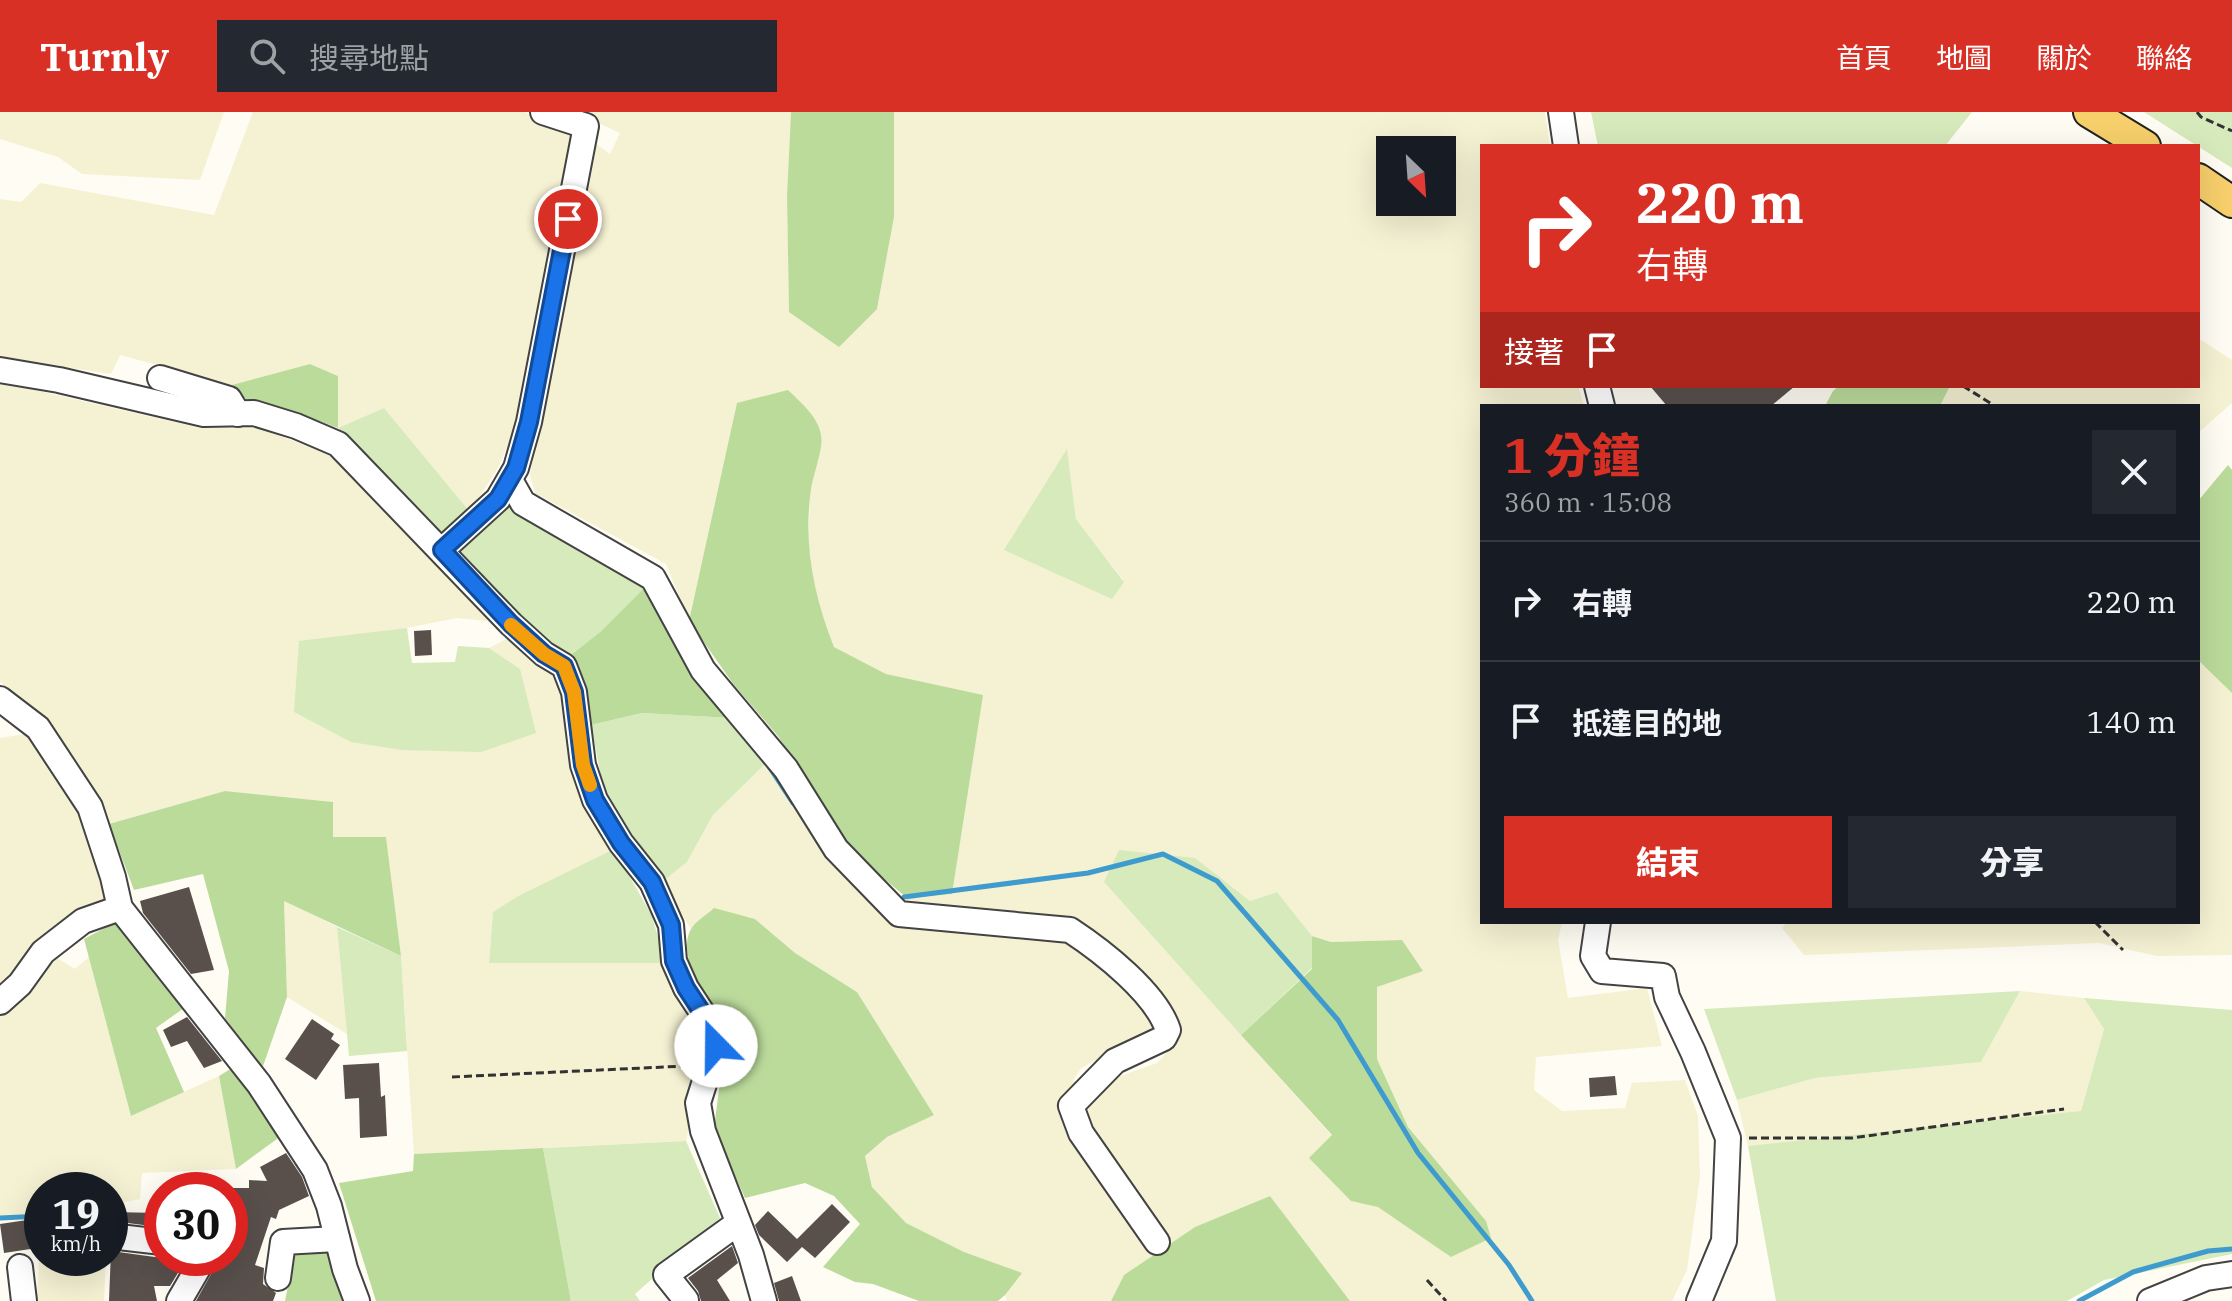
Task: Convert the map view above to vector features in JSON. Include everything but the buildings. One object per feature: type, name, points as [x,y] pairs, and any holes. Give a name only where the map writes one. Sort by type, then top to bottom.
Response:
[{"type":"main road","points":[[2089,112],[2142,144]]},
{"type":"main road","points":[[2200,180],[2232,202]]},
{"type":"street","points":[[442,550],[498,499],[510,480],[529,422],[586,126],[543,112]]},
{"type":"street","points":[[1561,112],[1566,144]]},
{"type":"street","points":[[0,370],[59,380],[204,414],[254,413],[338,444],[511,624],[544,654],[564,666],[574,692],[583,765],[595,800],[621,843],[652,882],[671,925],[674,961],[686,988],[711,1026],[716,1046],[698,1103],[703,1131],[764,1301]]},
{"type":"street","points":[[160,378],[229,399],[238,414]]},
{"type":"street","points":[[510,480],[523,503],[653,578],[703,670],[786,769],[836,849],[899,914],[1070,930],[1093,945],[1163,1014],[1168,1030],[1164,1038],[1115,1061],[1071,1106],[1081,1133],[1157,1242]]},
{"type":"street","points":[[0,699],[38,728],[90,807],[120,908],[259,1084],[315,1170],[357,1301]]},
{"type":"street","points":[[0,1002],[20,984],[43,952],[83,921],[120,908]]},
{"type":"street","points":[[1598,924],[1593,956],[1602,971],[1663,976],[1667,997],[1728,1138],[1724,1241],[1699,1301]]},
{"type":"street","points":[[686,1300],[666,1275],[738,1223]]},
{"type":"street","points":[[278,1278],[283,1242],[337,1239]]},
{"type":"street","points":[[20,1267],[24,1301]]},
{"type":"street","points":[[2150,1301],[2206,1278],[2232,1274]]},
{"type":"street","points":[[179,1301],[194,1276]]},
{"type":"path","points":[[2197,112],[2201,117],[2232,131]]},
{"type":"path","points":[[1966,388],[1992,404]]},
{"type":"path","points":[[2097,924],[2123,950]]},
{"type":"path","points":[[452,1077],[710,1065]]},
{"type":"path","points":[[1728,1138],[1852,1138],[2064,1109]]},
{"type":"path","points":[[1427,1280],[1446,1301]]},
{"type":"shaded area","points":[[0,112],[224,112],[200,180],[82,174],[58,157],[0,139]]},
{"type":"shaded area","points":[[253,112],[524,112],[573,132],[522,410],[499,466],[470,512],[384,408],[338,428],[338,376],[310,364],[232,385],[120,355],[111,374],[0,357],[0,199],[21,202],[40,183],[214,215]]},
{"type":"shaded area","points":[[574,112],[791,112],[787,196],[789,312],[877,309],[894,217],[894,112],[1545,112],[1550,144],[1480,144],[1480,388],[1579,388],[1583,404],[1480,404],[1480,924],[1562,924],[1558,940],[1568,998],[1647,988],[1662,1046],[1536,1057],[1534,1090],[1562,1111],[1625,1108],[1632,1083],[1685,1080],[1698,1116],[1700,1176],[1687,1270],[1672,1301],[1350,1301],[1270,1196],[1195,1227],[1124,1275],[1111,1301],[1007,1301],[1005,1295],[1021,1273],[964,1252],[906,1223],[872,1187],[865,1156],[887,1137],[934,1115],[857,992],[795,953],[755,919],[714,909],[691,929],[662,882],[687,862],[713,815],[769,760],[830,855],[895,926],[1067,939],[1142,1007],[1154,1032],[1081,1068],[1073,1081],[1115,1078],[1157,1063],[1179,1039],[1172,1013],[1102,937],[1064,921],[906,906],[907,898],[952,894],[982,696],[886,674],[834,647],[818,607],[808,560],[810,491],[822,436],[737,404],[689,621],[666,564],[535,493],[530,475],[596,144],[610,154],[620,133]],"holes":[[[1067,451],[1076,519],[1124,581],[1005,550]],[[1194,858],[1250,901],[1277,892],[1312,936],[1331,942],[1402,940],[1377,987],[1377,1059],[1408,1127],[1486,1221],[1451,1257],[1378,1206],[1351,1201],[1332,1136],[1104,882]]]},
{"type":"shaded area","points":[[2200,339],[2232,360],[2232,403],[2200,431],[2200,404],[1941,404],[1949,388],[2200,388]]},
{"type":"shaded area","points":[[0,382],[200,428],[253,425],[329,455],[416,536],[488,621],[457,618],[396,630],[294,712],[520,669],[489,648],[512,636],[559,678],[570,770],[614,849],[520,895],[493,912],[489,963],[665,963],[697,1028],[705,1053],[686,1141],[414,1154],[401,956],[386,837],[333,837],[333,802],[225,791],[109,824],[46,718],[0,682]]},
{"type":"shaded area","points":[[2200,662],[2232,693],[2232,955],[2157,956],[2099,943],[1804,955],[1782,928],[1785,924],[2200,924]]},
{"type":"shaded area","points":[[31,733],[83,810],[109,902],[29,954],[0,985],[0,738]]},
{"type":"shaded area","points":[[284,900],[337,927],[347,1034],[287,997]]},
{"type":"shaded area","points":[[89,957],[131,1116],[219,1076],[236,1169],[144,1172],[140,1199],[128,1201],[128,1172],[24,1172],[24,1217],[0,1218],[0,1016],[22,1000],[57,958],[75,969]]},
{"type":"shaded area","points":[[2020,991],[2084,998],[2104,1029],[2081,1111],[1891,1142],[1748,1146],[1737,1100],[1815,1078],[1981,1062]]},
{"type":"shaded area","points":[[38,1276],[105,1276],[104,1301],[37,1301]]},
{"type":"green space","points":[[791,112],[894,112],[894,217],[877,309],[839,347],[789,312],[787,196]]},
{"type":"green space","points":[[1591,112],[1972,112],[1947,144],[1598,144]]},
{"type":"green space","points":[[2144,112],[2232,112],[2232,168],[2200,148],[2200,144],[2194,144]]},
{"type":"green space","points":[[310,364],[338,376],[338,428],[287,409],[246,399],[232,385]]},
{"type":"green space","points":[[1837,388],[1949,388],[1941,404],[1826,404]]},
{"type":"green space","points":[[788,390],[812,416],[821,435],[811,489],[809,550],[821,609],[834,647],[886,674],[983,695],[952,894],[907,898],[850,850],[778,736],[734,685],[689,621],[737,403]]},
{"type":"green space","points":[[384,408],[470,512],[441,532],[338,428]]},
{"type":"green space","points":[[1067,449],[1076,519],[1124,582],[1112,599],[1004,550]]},
{"type":"green space","points":[[2228,465],[2232,470],[2232,693],[2200,662],[2200,499]]},
{"type":"green space","points":[[508,503],[567,541],[647,585],[600,632],[571,655],[534,631],[455,550]]},
{"type":"green space","points":[[647,585],[693,679],[730,718],[642,713],[591,725],[585,684],[571,655],[600,632]]},
{"type":"green space","points":[[407,628],[412,663],[455,662],[458,646],[489,648],[520,669],[536,733],[481,752],[402,750],[351,742],[294,712],[299,641]]},
{"type":"green space","points":[[642,713],[730,718],[769,760],[713,815],[687,862],[662,882],[603,787],[591,725]]},
{"type":"green space","points":[[225,791],[333,802],[333,837],[386,837],[401,956],[284,901],[287,997],[262,1069],[225,1018],[229,971],[203,874],[134,890],[109,824]]},
{"type":"green space","points":[[614,849],[652,916],[665,963],[489,963],[493,912],[520,895]]},
{"type":"green space","points":[[1119,850],[1195,858],[1250,901],[1277,892],[1312,936],[1312,968],[1241,1035],[1104,882]]},
{"type":"green space","points":[[714,908],[755,919],[795,953],[857,992],[934,1115],[887,1137],[865,1156],[872,1187],[906,1223],[964,1252],[1022,1273],[998,1301],[919,1301],[873,1284],[855,1282],[823,1267],[860,1224],[834,1196],[805,1183],[745,1198],[714,1128],[721,1074],[731,1034],[699,985],[688,956],[690,931]]},
{"type":"green space","points":[[118,921],[184,1008],[156,1028],[184,1092],[131,1116],[84,939]]},
{"type":"green space","points":[[337,927],[401,956],[407,1051],[349,1056]]},
{"type":"green space","points":[[1312,936],[1331,942],[1402,940],[1423,971],[1377,987],[1377,1059],[1408,1127],[1486,1221],[1491,1238],[1451,1257],[1378,1207],[1351,1201],[1309,1158],[1332,1135],[1241,1035],[1312,969]]},
{"type":"green space","points":[[2020,991],[1981,1062],[1815,1078],[1737,1100],[1704,1009]]},
{"type":"green space","points":[[2084,998],[2232,1010],[2232,1254],[2104,1280],[2067,1301],[1776,1301],[1748,1146],[2081,1111],[2104,1029]]},
{"type":"green space","points":[[232,1068],[281,1136],[236,1169],[219,1076]]},
{"type":"green space","points":[[686,1141],[720,1218],[635,1294],[640,1301],[571,1301],[543,1148]]},
{"type":"green space","points":[[543,1148],[571,1301],[376,1301],[339,1183],[413,1171],[414,1154]]},
{"type":"green space","points":[[1270,1196],[1350,1301],[1111,1301],[1124,1275],[1195,1227]]},
{"type":"green space","points":[[330,1246],[351,1301],[285,1301],[296,1247]]},
{"type":"waterway","points":[[770,768],[793,803]]},
{"type":"waterway","points":[[904,897],[1088,873],[1163,854],[1217,881],[1338,1020],[1418,1153],[1509,1265],[1532,1301]]},
{"type":"waterway","points":[[0,1218],[24,1217]]},
{"type":"waterway","points":[[2079,1301],[2133,1272],[2208,1251],[2232,1249]]},
{"type":"slow traffic","points":[[511,625],[544,654],[564,666],[574,692],[583,765],[590,785]]},
{"type":"route","points":[[568,219],[529,422],[516,468],[498,499],[442,550],[511,624],[544,654],[564,666],[574,692],[583,765],[595,800],[621,843],[652,882],[671,925],[674,961],[686,988],[711,1026],[716,1046]]}]
